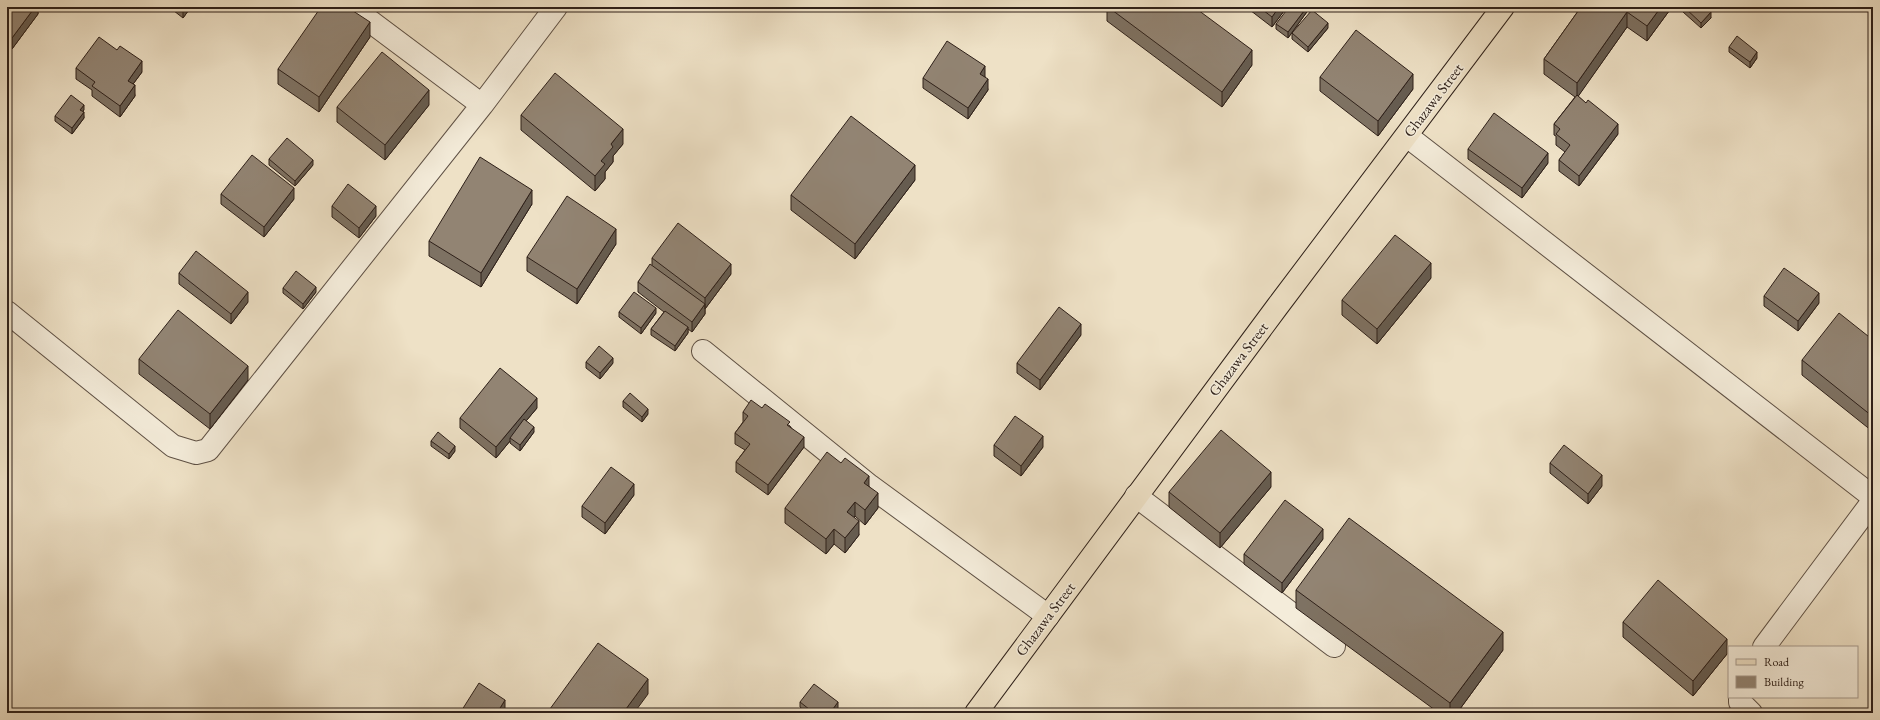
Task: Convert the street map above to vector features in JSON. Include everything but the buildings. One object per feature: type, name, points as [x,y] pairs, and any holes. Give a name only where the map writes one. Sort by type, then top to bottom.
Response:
[{"type":"main road","name":"Ghazawa Street","points":[[976,713],[1136,496],[1503,7]]},
{"type":"street","points":[[351,7],[482,105]]},
{"type":"street","points":[[7,312],[173,446],[196,454],[208,450],[482,105],[556,7]]},
{"type":"street","points":[[1407,136],[1873,497]]},
{"type":"street","points":[[703,352],[870,486],[1048,616]]},
{"type":"street","points":[[1136,496],[1334,646]]},
{"type":"street","points":[[1765,646],[1873,501]]},
{"type":"street","points":[[1740,698],[1740,702],[1751,713]]}]
